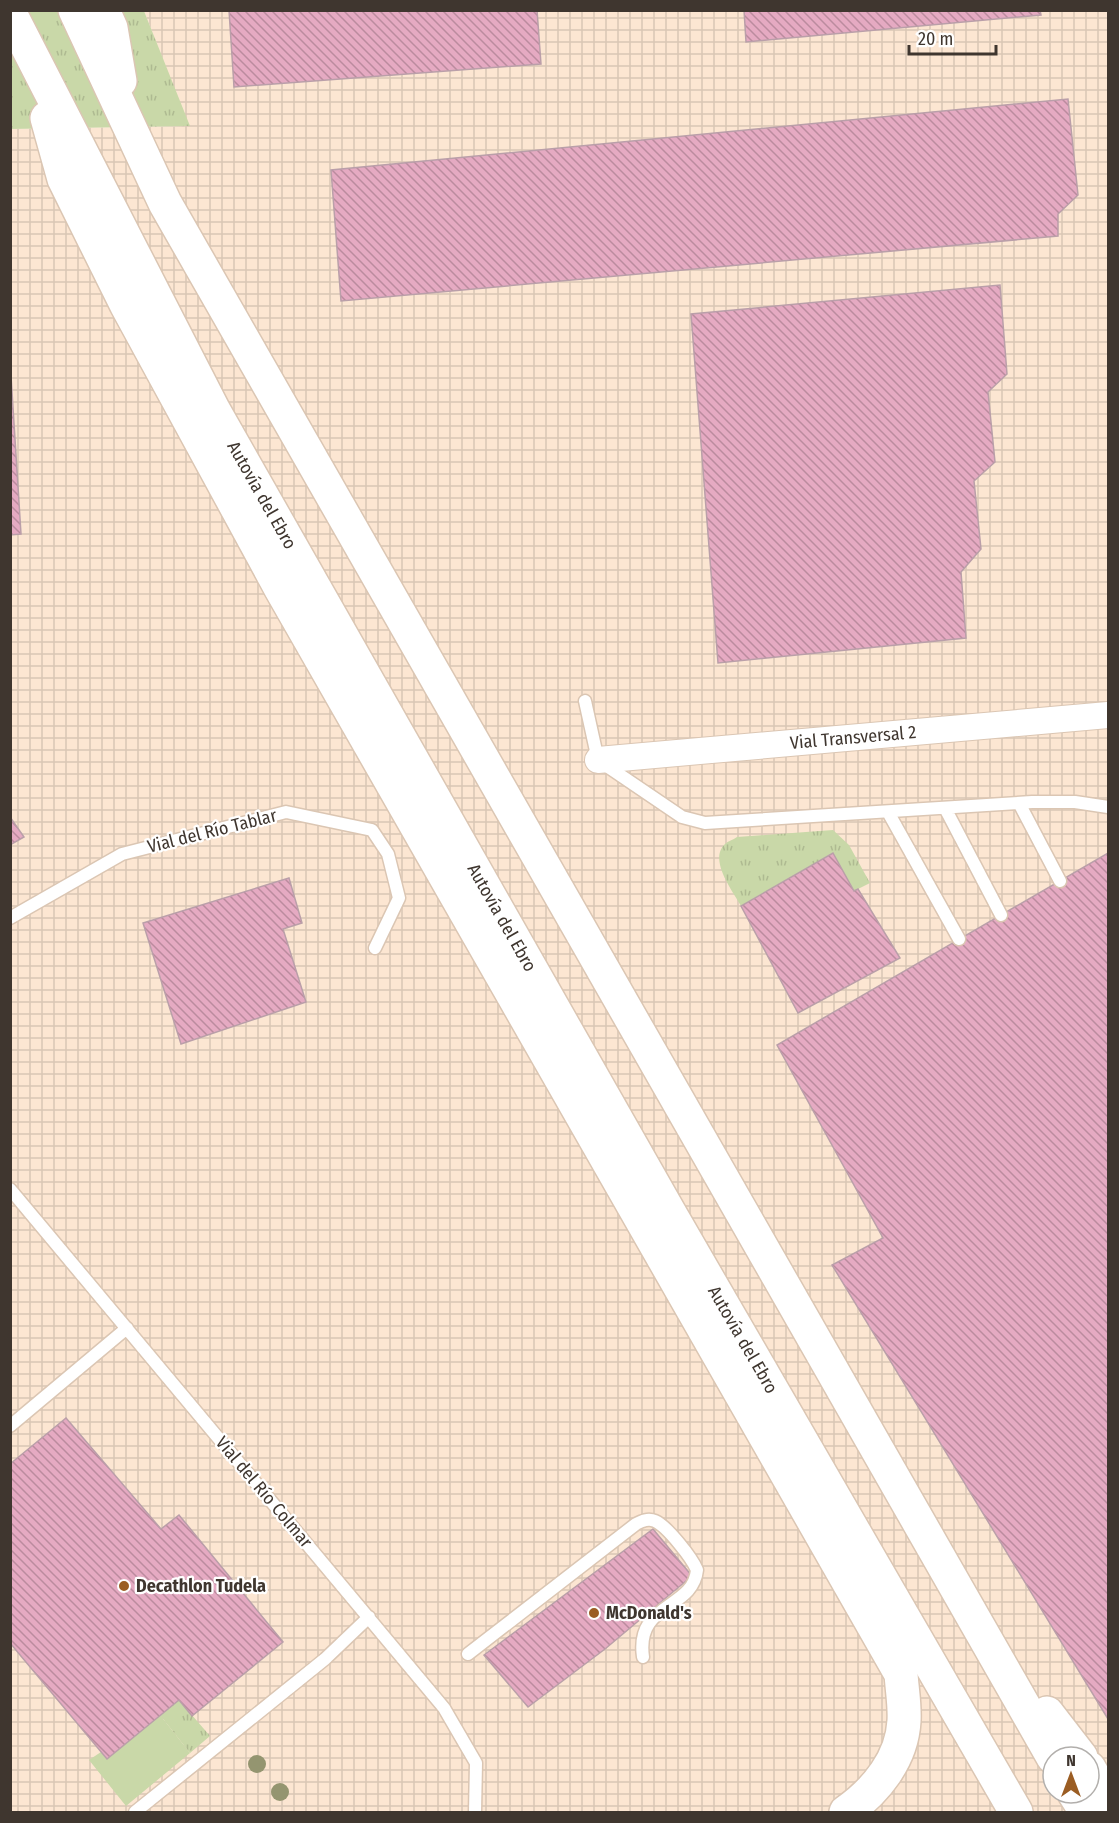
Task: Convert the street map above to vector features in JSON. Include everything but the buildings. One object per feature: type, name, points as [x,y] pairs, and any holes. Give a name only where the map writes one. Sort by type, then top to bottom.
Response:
[{"type":"highway","points":[[75,10],[126,121],[177,223],[1046,1745]]},
{"type":"highway","points":[[103,10],[111,28],[126,121]]},
{"type":"highway","name":"Autovía del Ebro","points":[[10,13],[214,411],[669,1212],[1016,1812]]},
{"type":"highway","points":[[31,56],[64,179],[126,304],[292,609],[901,1674],[905,1722],[892,1766],[858,1804],[846,1812]]},
{"type":"highway","points":[[969,1611],[1072,1745]]},
{"type":"street","name":"Vial Transversal 2","points":[[598,760],[1108,715]]},
{"type":"lane","points":[[585,701],[598,760],[682,817],[705,823],[1019,803],[1106,805]]},
{"type":"lane","points":[[1019,803],[1060,881]]},
{"type":"lane","points":[[945,808],[1001,915]]},
{"type":"lane","name":"Vial del Río Tablar","points":[[10,918],[122,854],[286,812],[372,830],[388,854],[399,898],[375,948]]},
{"type":"lane","points":[[888,812],[959,939]]},
{"type":"lane","name":"Vial del Río Colmar","points":[[10,1190],[444,1708],[476,1763],[475,1812]]},
{"type":"lane","points":[[10,1426],[127,1329]]},
{"type":"lane","points":[[468,1654],[636,1524],[645,1520],[655,1521],[667,1530],[697,1570],[693,1584],[645,1625],[641,1647],[643,1657]]},
{"type":"lane","points":[[135,1812],[325,1659],[369,1617]]},
{"type":"shaded area","points":[[144,11],[1108,11],[1108,1812],[11,1812],[10,129],[189,126]]},
{"type":"green space","points":[[10,11],[144,11],[190,126],[11,129]]},
{"type":"green space","points":[[833,830],[849,845],[870,883],[854,891],[833,853],[741,906],[720,867],[720,851],[726,843],[737,837]]},
{"type":"green space","points":[[179,1700],[210,1736],[190,1753],[160,1715]]},
{"type":"green space","points":[[160,1715],[190,1753],[126,1806],[89,1760],[101,1752],[107,1759]]},
{"type":"place","name":"Decathlon Tudela","points":[[124,1586]]},
{"type":"place","name":"McDonald's","points":[[594,1613]]}]
